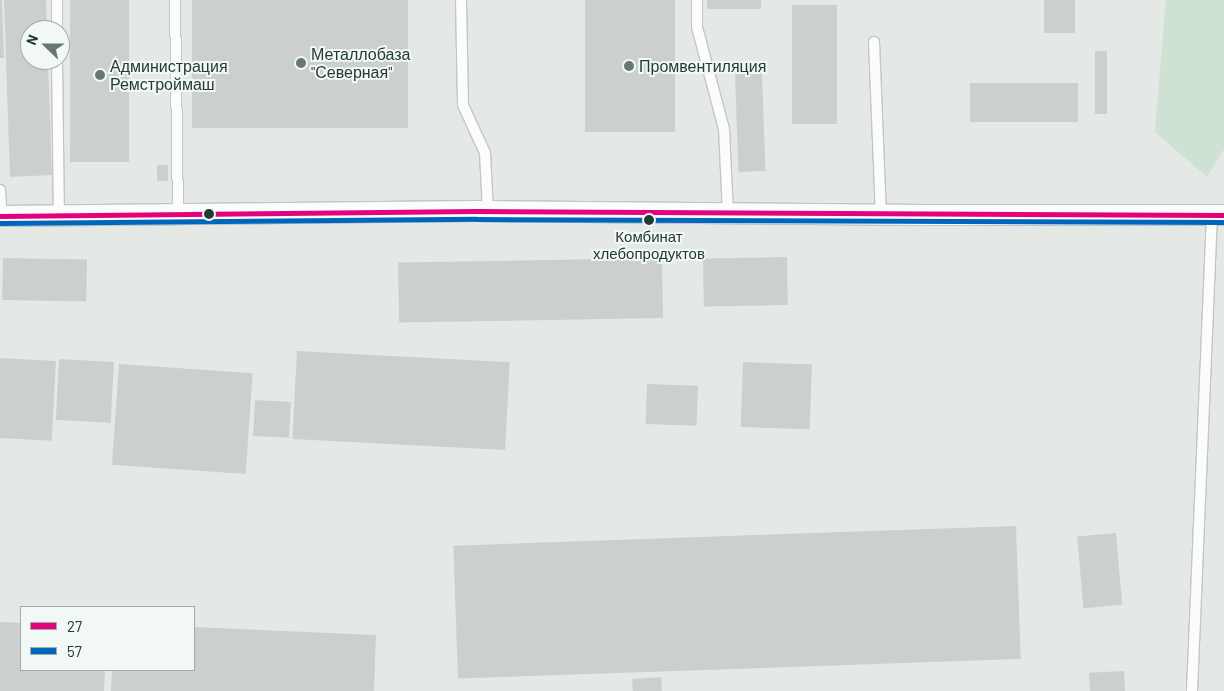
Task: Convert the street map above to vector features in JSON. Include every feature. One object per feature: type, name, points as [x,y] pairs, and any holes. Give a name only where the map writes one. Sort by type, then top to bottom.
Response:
[{"type":"street","points":[[1,216],[488,212],[1218,215]]},
{"type":"lane","points":[[56,0],[57,20]]},
{"type":"lane","points":[[175,0],[178,215]]},
{"type":"lane","points":[[461,0],[463,105],[485,153],[488,212]]},
{"type":"lane","points":[[696,0],[697,27],[724,128],[728,213]]},
{"type":"lane","points":[[874,42],[881,215]]},
{"type":"lane","points":[[57,70],[59,215]]},
{"type":"lane","points":[[0,190],[1,216]]},
{"type":"lane","points":[[1192,691],[1218,215]]},
{"type":"green space","points":[[1166,0],[1224,0],[1224,149],[1207,177],[1155,132]]},
{"type":"building","points":[[0,0],[2,0],[4,58],[0,58]]},
{"type":"building","points":[[4,0],[46,0],[47,20],[20,20],[20,70],[48,70],[52,175],[10,177]]},
{"type":"building","name":"Администрация Ремстроймаш","points":[[70,0],[129,0],[129,162],[70,162]]},
{"type":"building","name":"Металлобаза \"Северная\"","points":[[192,0],[408,0],[408,128],[192,128]]},
{"type":"building","name":"Промвентиляция","points":[[585,0],[675,0],[675,132],[585,132]]},
{"type":"building","points":[[707,0],[761,0],[761,9],[707,9]]},
{"type":"building","points":[[1044,0],[1075,0],[1075,33],[1044,33]]},
{"type":"building","points":[[792,5],[837,5],[837,124],[792,124]]},
{"type":"building","points":[[1095,51],[1107,51],[1107,114],[1095,114]]},
{"type":"building","points":[[762,73],[765,171],[738,172],[735,74]]},
{"type":"building","points":[[970,83],[1078,83],[1078,122],[970,122]]},
{"type":"building","points":[[157,165],[168,165],[168,181],[157,181]]},
{"type":"building","points":[[787,257],[788,305],[704,306],[703,258]]},
{"type":"building","points":[[3,258],[87,259],[86,301],[2,300]]},
{"type":"building","points":[[662,258],[663,318],[399,323],[398,263]]},
{"type":"building","points":[[297,351],[510,362],[505,450],[292,439]]},
{"type":"building","points":[[0,358],[56,361],[52,441],[0,438]]},
{"type":"building","points":[[59,359],[114,362],[111,423],[56,420]]},
{"type":"building","points":[[743,362],[812,364],[810,429],[741,427]]},
{"type":"building","points":[[119,364],[253,373],[246,474],[112,465]]},
{"type":"building","points":[[647,384],[698,386],[697,426],[646,424]]},
{"type":"building","points":[[255,400],[291,402],[289,438],[253,436]]},
{"type":"building","points":[[1016,526],[1021,659],[458,679],[453,546]]},
{"type":"building","points":[[1116,533],[1122,605],[1083,608],[1077,536]]},
{"type":"building","points":[[0,622],[20,623],[20,671],[105,671],[104,691],[0,691]]},
{"type":"building","points":[[195,627],[376,635],[374,691],[111,691],[112,671],[195,671]]},
{"type":"building","points":[[1124,671],[1125,691],[1090,691],[1089,673]]},
{"type":"building","points":[[661,677],[662,691],[633,691],[632,679]]},
{"type":"transit line","name":"27","points":[[0,216],[476,211],[1224,215]]},
{"type":"transit line","name":"57","points":[[0,223],[476,219],[1224,222]]},
{"type":"place","name":"Металлобаза \"Северная\"","points":[[301,63]]},
{"type":"place","name":"Промвентиляция","points":[[629,66]]},
{"type":"place","name":"Администрация Ремстроймаш","points":[[100,75]]},
{"type":"place","name":"Комбинат хлебопродуктов","points":[[649,220]]}]
